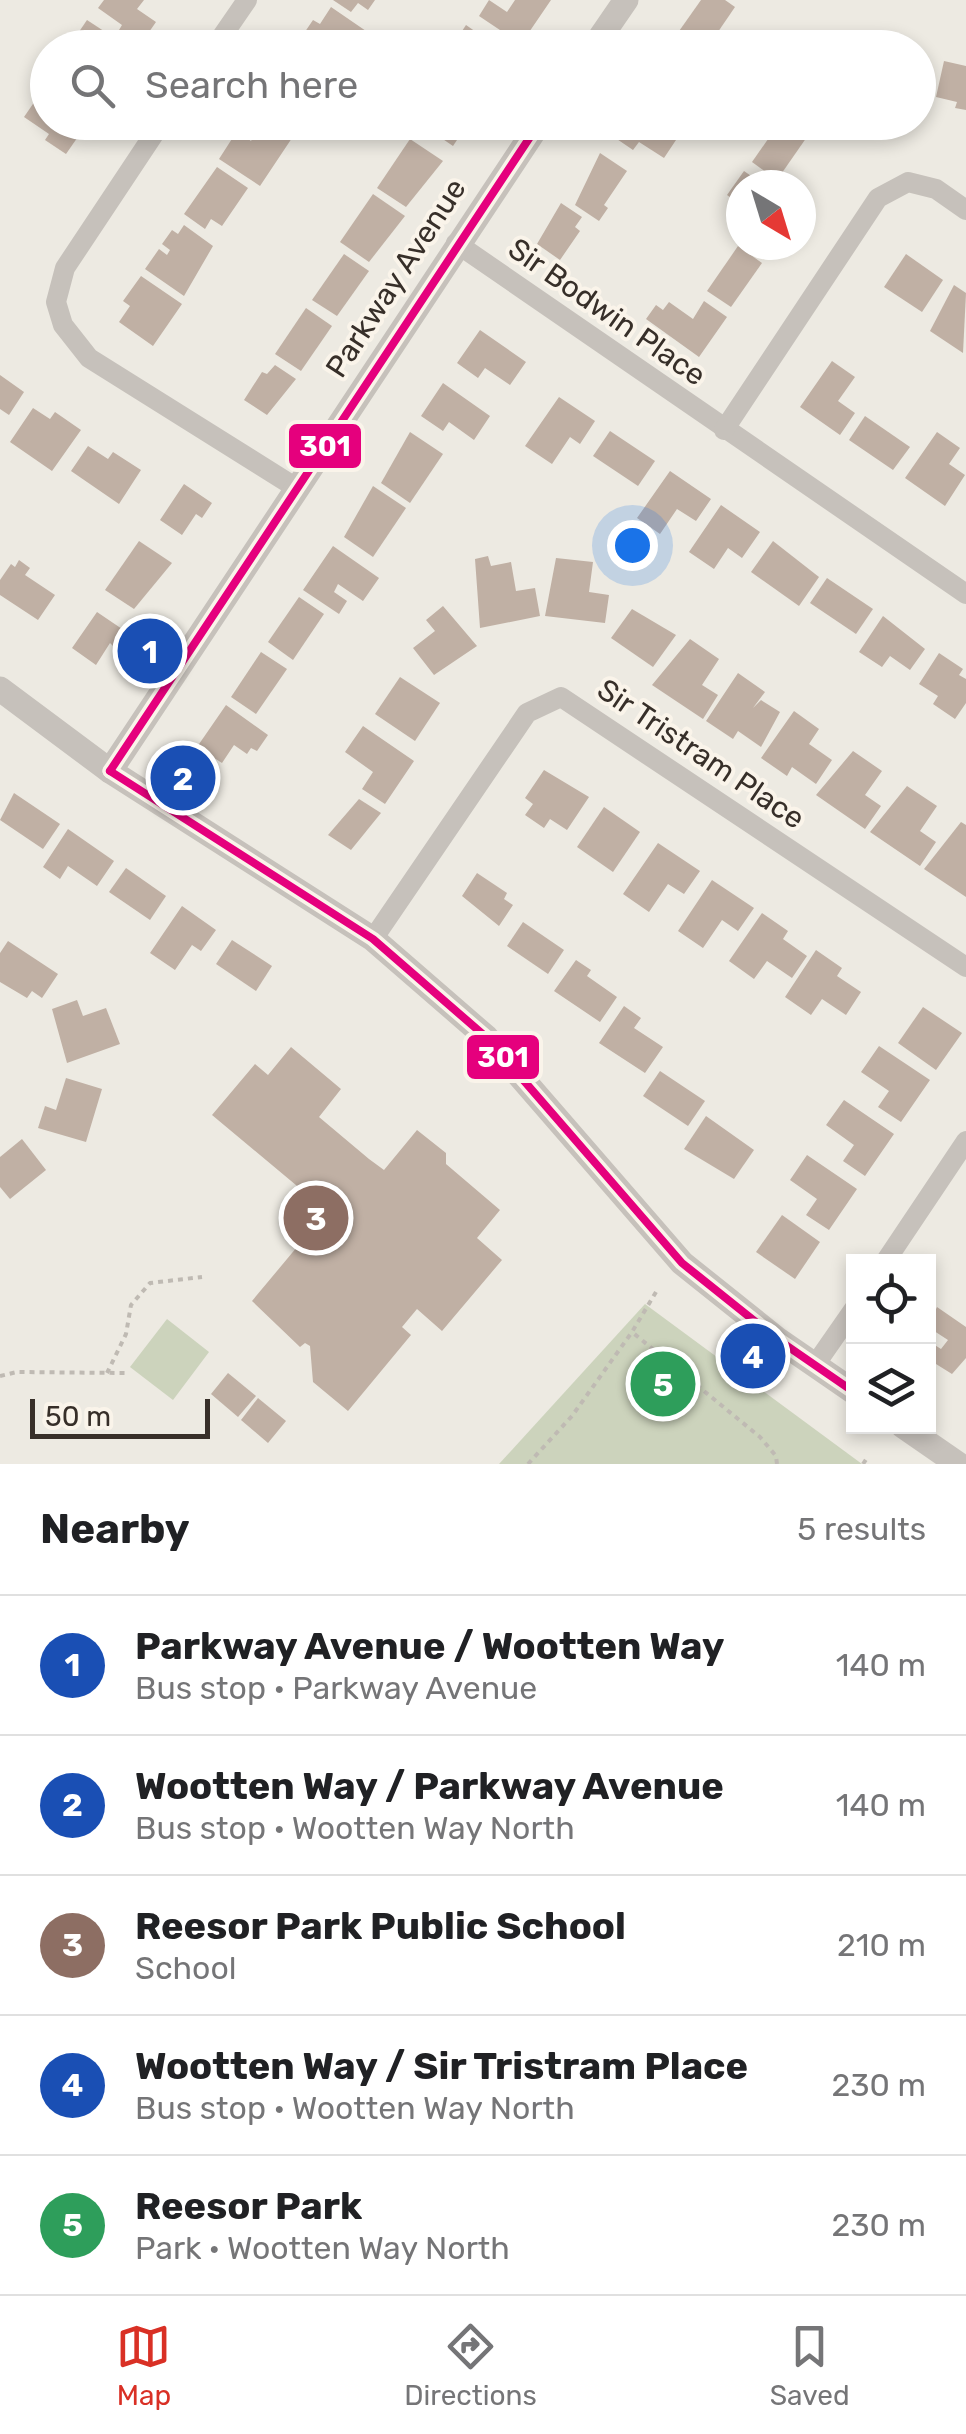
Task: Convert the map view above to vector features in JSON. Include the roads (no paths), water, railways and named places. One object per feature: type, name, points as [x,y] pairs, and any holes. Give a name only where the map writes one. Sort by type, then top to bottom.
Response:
[{"type":"street","points":[[227,30],[248,0]]},
{"type":"street","points":[[605,30],[626,0]]},
{"type":"street","points":[[150,140],[64,268],[56,302],[64,325],[90,358],[298,489]]},
{"type":"street","name":"Parkway Avenue","points":[[110,771],[528,140]]},
{"type":"street","points":[[724,430],[878,198],[908,182],[936,189],[966,210]]},
{"type":"street","name":"Sir Bodwin Place","points":[[456,243],[966,594]]},
{"type":"street","points":[[0,689],[110,771],[373,939],[486,1037],[682,1262],[846,1386]]},
{"type":"street","name":"Sir Tristram Place","points":[[373,939],[527,713],[561,698],[966,968]]},
{"type":"street","points":[[889,1254],[966,1141]]},
{"type":"street","points":[[815,1365],[846,1320]]},
{"type":"street","points":[[915,1434],[958,1464]]},
{"type":"place","name":"Parkway Avenue / Wootten Way","points":[[150,651]]},
{"type":"place","name":"Wootten Way / Parkway Avenue","points":[[183,778]]},
{"type":"place","name":"Reesor Park Public School","points":[[316,1218]]},
{"type":"place","name":"Wootten Way / Sir Tristram Place","points":[[753,1356]]},
{"type":"place","name":"Reesor Park","points":[[663,1384]]}]
